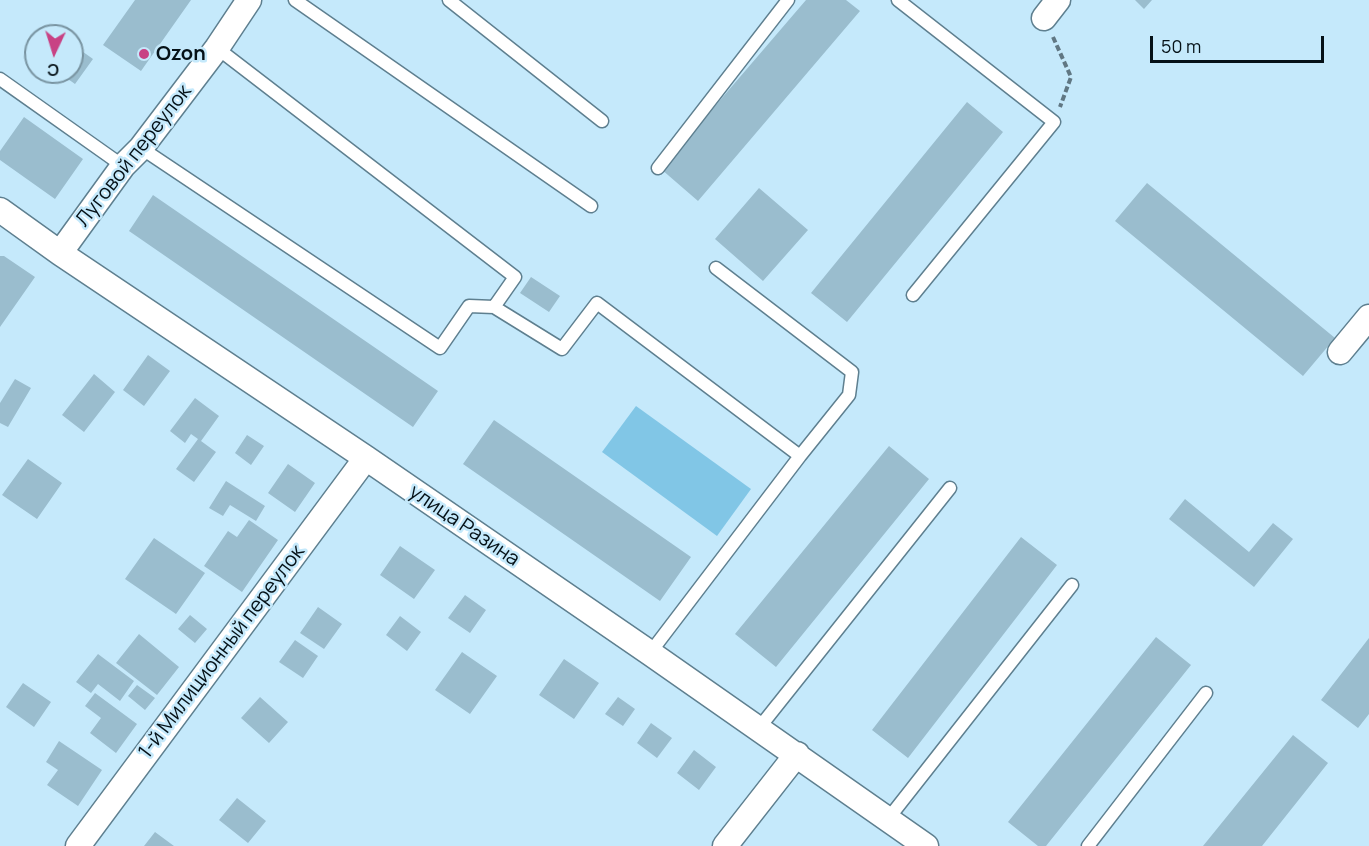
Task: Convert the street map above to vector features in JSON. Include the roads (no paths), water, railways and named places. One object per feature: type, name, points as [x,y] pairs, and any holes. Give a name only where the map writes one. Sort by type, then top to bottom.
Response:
[{"type":"street","name":"Луговой переулок","points":[[60,254],[123,166],[141,148],[217,48],[249,0]]},
{"type":"street","name":"улица Разина","points":[[0,210],[60,254],[366,458],[650,653],[926,846]]},
{"type":"street","points":[[1340,352],[1369,317]]},
{"type":"street","name":"1-й Милиционный переулок","points":[[78,846],[366,458]]},
{"type":"street","points":[[725,846],[797,754]]},
{"type":"lane","points":[[295,0],[591,206]]},
{"type":"lane","points":[[449,0],[602,121]]},
{"type":"lane","points":[[658,168],[788,0]]},
{"type":"lane","points":[[898,0],[1054,122],[913,295]]},
{"type":"lane","points":[[217,48],[515,277],[494,307]]},
{"type":"lane","points":[[0,79],[123,166]]},
{"type":"lane","points":[[141,148],[440,348],[469,306],[494,307],[562,349],[597,303],[800,456]]},
{"type":"lane","points":[[650,653],[800,456],[849,396],[852,372],[716,268]]},
{"type":"lane","points":[[759,728],[950,488]]},
{"type":"lane","points":[[888,819],[1072,585]]},
{"type":"lane","points":[[1088,846],[1206,693]]},
{"type":"place","name":"Ozon","points":[[144,54]]}]
